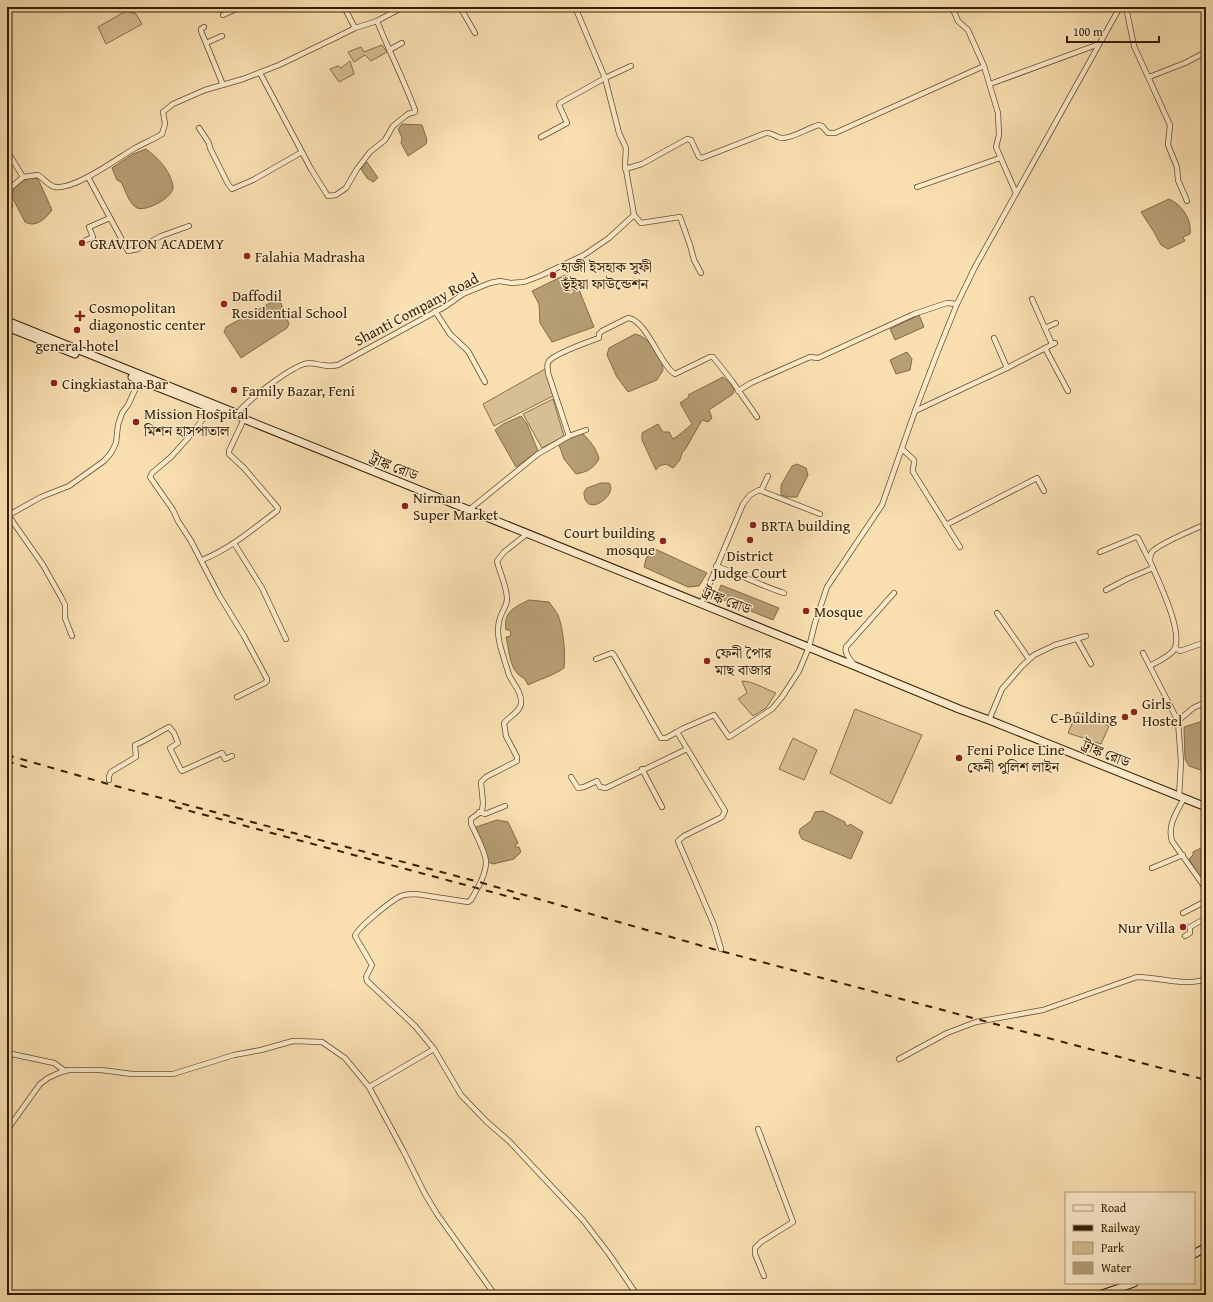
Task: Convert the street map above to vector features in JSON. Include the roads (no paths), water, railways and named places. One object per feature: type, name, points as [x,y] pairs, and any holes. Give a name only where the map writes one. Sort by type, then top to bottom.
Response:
[{"type":"main road","name":"ট্রাঙ্ক রোড","points":[[7,321],[207,407],[239,417]]},
{"type":"main road","name":"ট্রাঙ্ক রোড","points":[[7,327],[239,417],[959,709],[1206,807]]},
{"type":"main road","points":[[1195,1253],[1206,1247]]},
{"type":"main road","points":[[1099,1295],[1131,1284]]},
{"type":"street","points":[[223,15],[240,7]]},
{"type":"street","points":[[344,7],[355,28]]},
{"type":"street","points":[[7,209],[10,207],[8,190],[23,177],[38,175],[56,187],[73,183],[88,177],[162,134],[165,124],[163,111],[173,104],[191,96],[260,73],[279,65],[355,28],[377,21],[403,7]]},
{"type":"street","points":[[460,7],[475,33]]},
{"type":"street","points":[[575,7],[605,78],[619,133],[626,148],[625,169],[634,215],[641,223],[680,217],[694,260],[701,272]]},
{"type":"street","points":[[952,7],[958,21],[968,30],[984,66],[998,113],[999,135],[996,145],[1000,158],[1016,193]]},
{"type":"street","points":[[596,659],[612,653],[614,655],[661,738],[666,738],[684,728],[714,715],[728,736],[731,736],[772,709],[782,697],[799,671],[809,648],[815,623],[827,587],[882,505],[915,411],[957,304],[975,267],[1120,7]]},
{"type":"street","points":[[1126,7],[1134,46],[1170,125],[1168,145],[1177,167],[1178,180],[1187,201]]},
{"type":"street","points":[[260,73],[311,169],[328,196],[336,195],[346,188],[357,169],[370,152],[385,140],[393,126],[408,114],[415,112],[395,59],[389,50],[377,21]]},
{"type":"street","points":[[204,27],[201,31],[223,85]]},
{"type":"street","points":[[206,43],[222,36]]},
{"type":"street","points":[[389,50],[402,44]]},
{"type":"street","points":[[990,84],[1099,44]]},
{"type":"street","points":[[1149,77],[1185,64],[1206,52]]},
{"type":"street","points":[[541,137],[567,122],[559,104],[605,78],[631,66]]},
{"type":"street","points":[[625,169],[642,164],[687,139],[691,140],[702,158],[766,133],[778,138],[790,137],[819,126],[822,126],[828,133],[835,133],[984,66]]},
{"type":"street","points":[[199,128],[232,189],[253,180],[302,152]]},
{"type":"street","points":[[7,150],[23,177]]},
{"type":"street","points":[[917,187],[1000,158]]},
{"type":"street","points":[[88,177],[128,251],[138,248],[161,236],[189,226]]},
{"type":"street","name":"Shanti Company Road","points":[[239,417],[269,386],[282,376],[304,364],[316,364],[323,366],[338,365],[446,306],[462,294],[490,283],[500,281],[511,284],[524,282],[540,276],[584,255],[610,238],[634,215]]},
{"type":"street","points":[[84,241],[93,237],[89,227],[110,218]]},
{"type":"street","points":[[915,411],[1007,368],[1054,343],[1045,328],[1032,299]]},
{"type":"street","points":[[738,390],[774,372],[810,357],[818,358],[914,314],[947,303],[957,304]]},
{"type":"street","points":[[435,311],[450,334],[468,351],[484,382]]},
{"type":"street","points":[[569,436],[548,374],[547,365],[558,355],[599,338],[599,334],[602,331],[628,318],[632,318],[643,329],[671,372],[675,374],[710,357],[713,357],[757,417]]},
{"type":"street","points":[[1045,328],[1056,323]]},
{"type":"street","points":[[994,338],[1007,368]]},
{"type":"street","points":[[1045,348],[1068,391]]},
{"type":"street","points":[[72,636],[65,618],[65,605],[62,597],[43,565],[8,516],[41,497],[70,486],[111,454],[116,443],[118,425],[122,413],[128,405],[141,378]]},
{"type":"street","points":[[207,407],[203,419],[188,438],[171,457],[152,473],[150,477],[173,510],[202,560],[219,595],[244,636],[267,681],[265,684],[237,697]]},
{"type":"street","points":[[202,560],[214,555],[234,543],[278,508],[244,468],[229,454],[239,417]]},
{"type":"street","points":[[469,510],[538,454],[569,436],[586,430]]},
{"type":"street","points":[[902,449],[914,460],[913,472],[960,547]]},
{"type":"street","points":[[761,491],[768,476]]},
{"type":"street","points":[[946,526],[1037,478],[1044,491]]},
{"type":"street","points":[[701,604],[743,504],[750,495],[759,490],[820,514]]},
{"type":"street","points":[[1150,561],[1153,551],[1166,543],[1206,524]]},
{"type":"street","points":[[527,534],[508,548],[497,561],[505,584],[507,599],[506,608],[502,612],[499,622],[498,632],[501,649],[510,676],[520,695],[520,707],[504,723],[506,736],[516,757],[516,761],[486,777],[481,782],[483,803],[482,811],[471,819],[471,824],[486,860],[485,868],[472,900],[463,902],[416,894],[401,896],[364,924],[356,932],[355,936],[372,965],[366,977],[367,981],[415,1026],[434,1049],[462,1095],[487,1122],[509,1141],[584,1220],[610,1254],[637,1295]]},
{"type":"street","points":[[1100,552],[1136,537],[1138,538],[1150,561],[1175,622],[1177,634],[1177,643],[1173,651],[1150,666]]},
{"type":"street","points":[[234,543],[262,588],[286,639]]},
{"type":"street","points":[[716,566],[733,572],[748,580],[784,593]]},
{"type":"street","points":[[1106,590],[1153,568]]},
{"type":"street","points":[[855,666],[846,654],[846,647],[894,593]]},
{"type":"street","points":[[997,614],[1029,659]]},
{"type":"street","points":[[989,720],[1002,689],[1029,659],[1045,649],[1086,636]]},
{"type":"street","points":[[1078,639],[1091,664]]},
{"type":"street","points":[[1175,648],[1180,651],[1206,642]]},
{"type":"street","points":[[1143,653],[1178,721],[1182,797],[1169,832],[1172,841],[1206,889]]},
{"type":"street","points":[[1178,721],[1193,708],[1206,702]]},
{"type":"street","points":[[109,780],[111,772],[136,757],[135,745],[169,727],[174,733],[178,743],[170,748],[180,770],[182,771],[222,753],[225,759],[232,756]]},
{"type":"street","points":[[677,732],[725,811],[722,817],[684,836],[678,841],[714,925],[721,949]]},
{"type":"street","points":[[571,777],[578,788],[597,781],[600,787],[606,788],[642,769],[687,749]]},
{"type":"street","points":[[642,769],[662,807]]},
{"type":"street","points":[[479,812],[485,814],[505,806]]},
{"type":"street","points":[[1152,868],[1183,855]]},
{"type":"street","points":[[1183,912],[1206,901]]},
{"type":"street","points":[[1185,936],[1190,934],[1190,927],[1206,918]]},
{"type":"street","points":[[899,1059],[947,1033],[974,1022],[1043,1010],[1137,977],[1149,977],[1183,982],[1199,982],[1206,980]]},
{"type":"street","points":[[7,1130],[40,1084],[48,1078],[65,1071],[101,1070],[132,1074],[173,1074],[234,1055],[261,1050],[293,1041],[322,1042],[345,1058],[369,1087],[437,1214],[495,1295]]},
{"type":"street","points":[[369,1087],[434,1049]]},
{"type":"street","points":[[7,1053],[54,1063],[65,1071]]},
{"type":"street","points":[[758,1129],[793,1222],[761,1242],[755,1248],[755,1254],[764,1276]]},
{"type":"water","points":[[402,124],[422,125],[427,140],[426,144],[408,156],[401,143],[402,138],[398,129]]},
{"type":"water","points":[[146,149],[163,165],[173,186],[169,195],[165,199],[153,206],[141,209],[134,206],[121,182],[117,180],[112,168],[133,154]]},
{"type":"water","points":[[367,162],[378,178],[373,182],[367,178],[361,169]]},
{"type":"water","points":[[31,177],[38,179],[52,210],[46,217],[35,224],[25,222],[11,195],[16,186]]},
{"type":"water","points":[[1169,199],[1182,209],[1188,218],[1190,234],[1183,237],[1185,241],[1168,249],[1161,245],[1141,212]]},
{"type":"water","points":[[565,275],[575,280],[594,327],[552,342],[540,323],[539,304],[532,291]]},
{"type":"water","points":[[279,298],[289,324],[287,328],[241,358],[224,332],[226,327]]},
{"type":"water","points":[[919,315],[924,327],[895,340],[890,329]]},
{"type":"water","points":[[635,334],[641,336],[649,342],[662,363],[663,370],[657,380],[628,392],[617,377],[607,355],[609,348]]},
{"type":"water","points":[[907,352],[912,359],[910,370],[896,374],[890,360]]},
{"type":"water","points":[[723,377],[734,389],[733,394],[709,410],[712,418],[708,422],[702,420],[682,453],[680,460],[673,468],[666,464],[659,466],[656,470],[642,440],[642,433],[658,424],[663,432],[669,432],[673,439],[681,434],[692,424],[680,403],[689,397],[688,395]]},
{"type":"water","points":[[521,416],[527,424],[538,451],[516,467],[495,430],[503,424]]},
{"type":"water","points":[[583,434],[593,445],[599,459],[589,470],[576,474],[564,459],[559,445],[566,439]]},
{"type":"water","points":[[797,464],[806,468],[808,475],[797,497],[781,495],[781,485],[792,466]]},
{"type":"water","points":[[601,483],[609,483],[611,488],[609,493],[605,499],[595,505],[589,504],[585,500],[584,492],[587,488]]},
{"type":"water","points":[[653,548],[707,573],[699,586],[688,587],[644,567],[646,559]]},
{"type":"water","points":[[721,585],[779,608],[773,620],[716,597]]},
{"type":"water","points":[[529,600],[549,602],[557,613],[560,620],[564,641],[565,656],[564,668],[528,685],[513,666],[506,637],[511,636],[510,630],[506,630],[506,618],[511,610]]},
{"type":"water","points":[[1206,720],[1206,772],[1189,766],[1185,759],[1184,727]]},
{"type":"water","points":[[823,811],[845,822],[848,826],[850,824],[863,832],[851,859],[802,839],[799,833],[800,829],[811,821],[815,812]]},
{"type":"water","points":[[497,820],[508,822],[518,843],[515,845],[516,847],[519,847],[521,852],[514,859],[493,864],[488,862],[476,827]]},
{"type":"water","points":[[1205,846],[1206,887],[1189,859],[1193,855],[1193,852]]},
{"type":"railway","points":[[7,755],[108,784],[479,882],[713,949],[1206,1080]]},
{"type":"railway","points":[[7,761],[32,769]]},
{"type":"railway","points":[[175,807],[525,901]]},
{"type":"place","name":"GRAVITON ACADEMY","points":[[82,243]]},
{"type":"place","name":"Falahia Madrasha","points":[[247,256]]},
{"type":"place","name":"হাজী ইসহাক সুফী ভূঁইয়া ফাউন্ডেশন","points":[[553,275]]},
{"type":"place","name":"Daffodil Residential School","points":[[224,304]]},
{"type":"place","name":"Cosmopolitan diagonostic center","points":[[80,316]]},
{"type":"place","name":"general hotel","points":[[77,330]]},
{"type":"place","name":"Cingkiastana Bar","points":[[54,383]]},
{"type":"place","name":"Family Bazar, Feni","points":[[234,390]]},
{"type":"place","name":"Mission Hospital মিশন হাসপাতাল","points":[[136,422]]},
{"type":"place","name":"Nirman Super Market","points":[[405,506]]},
{"type":"place","name":"BRTA building","points":[[753,525]]},
{"type":"place","name":"District Judge Court","points":[[750,540]]},
{"type":"place","name":"Court building mosque","points":[[663,541]]},
{"type":"place","name":"Mosque","points":[[806,611]]},
{"type":"place","name":"ফেনী পৈার মাছ বাজার","points":[[707,661]]},
{"type":"place","name":"Girls Hostel","points":[[1134,712]]},
{"type":"place","name":"C-Building","points":[[1125,717]]},
{"type":"place","name":"Feni Police Line ফেনী পুলিশ লাইন","points":[[959,758]]},
{"type":"place","name":"Nur Villa","points":[[1183,927]]}]
